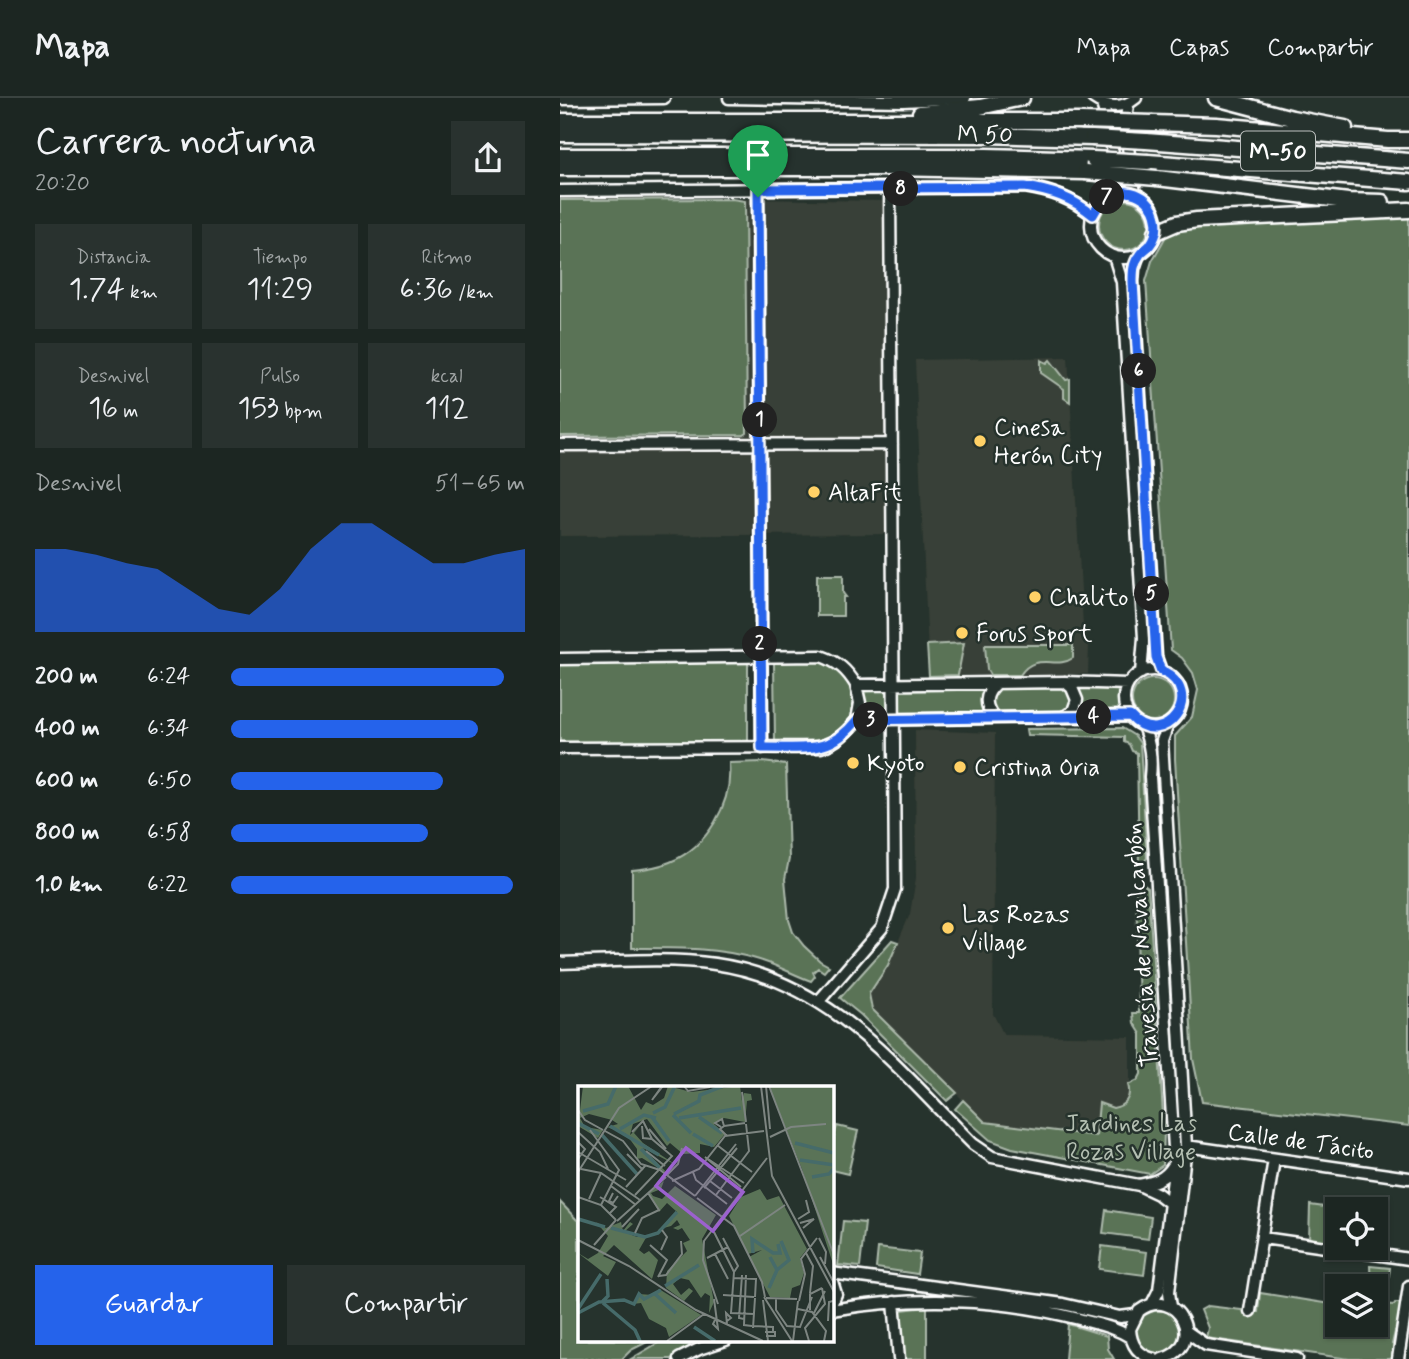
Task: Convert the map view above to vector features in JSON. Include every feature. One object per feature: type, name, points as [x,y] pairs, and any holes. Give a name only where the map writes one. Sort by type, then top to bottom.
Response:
[{"type":"highway","points":[[744,121],[941,111],[980,107],[1022,98]]},
{"type":"highway","points":[[1216,98],[1340,128],[1409,134]]},
{"type":"highway","points":[[560,121],[1081,121],[1153,123],[1409,140]]},
{"type":"highway","name":"M-50","points":[[560,134],[986,135],[1092,138],[1409,161]]},
{"type":"highway","name":"M 50","points":[[560,156],[958,156],[1089,166],[1148,162],[1409,182]]},
{"type":"highway","points":[[560,168],[1089,166],[1157,178],[1348,201],[1409,203]]},
{"type":"highway","points":[[1156,232],[1177,223],[1196,220],[1409,210]]},
{"type":"street","points":[[560,99],[664,98]]},
{"type":"street","points":[[729,98],[903,101],[965,98]]},
{"type":"street","points":[[1098,101],[1116,106],[1132,101]]},
{"type":"street","points":[[1098,101],[1109,128],[1114,170],[1108,196]]},
{"type":"street","points":[[1132,101],[1125,127],[1135,194]]},
{"type":"street","points":[[560,191],[1025,187],[1045,190],[1074,200],[1093,215]]},
{"type":"street","points":[[758,189],[762,748]]},
{"type":"street","points":[[819,1001],[882,928],[895,890],[890,189]]},
{"type":"street","points":[[1139,254],[1122,258],[1114,256],[1098,244],[1091,225],[1101,201],[1121,192],[1142,197],[1156,216],[1156,232]]},
{"type":"street","name":"Travesía de Navalcarbón","points":[[1156,232],[1150,245],[1139,254],[1133,269],[1133,282],[1156,657],[1161,671],[1175,680],[1182,695],[1179,712],[1168,724],[1162,741],[1186,1146],[1169,1292],[1171,1307]]},
{"type":"street","points":[[1114,256],[1122,282],[1144,638],[1141,673]]},
{"type":"street","points":[[560,446],[892,444]]},
{"type":"street","points":[[560,659],[821,656],[848,672],[856,685],[860,703],[857,720],[848,731],[828,745],[762,748],[560,748]]},
{"type":"street","points":[[1161,671],[1141,673],[1128,684],[1124,700],[1130,716],[1143,726],[1152,728],[1168,724]]},
{"type":"street","points":[[856,685],[1064,682],[1128,684]]},
{"type":"street","points":[[1063,717],[1073,711],[1077,700],[1072,688],[1064,682]]},
{"type":"street","points":[[994,718],[986,701],[988,693],[996,684]]},
{"type":"street","points":[[857,720],[1130,716]]},
{"type":"street","name":"Travesía de Navalcarbón","points":[[1143,726],[1152,761],[1150,777],[1175,1163],[1160,1290],[1152,1304]]},
{"type":"street","points":[[560,963],[717,964],[769,978],[819,1001],[861,1031],[973,1144],[992,1157],[1139,1185],[1171,1204]]},
{"type":"street","name":"Calle de Tácito","points":[[1186,1146],[1409,1178]]},
{"type":"street","points":[[1250,1311],[1274,1159]]},
{"type":"street","points":[[1139,1185],[1157,1182],[1167,1175],[1175,1163]]},
{"type":"street","points":[[1263,1238],[1409,1259]]},
{"type":"street","points":[[833,1276],[935,1286],[1063,1304],[1120,1317],[1135,1315]]},
{"type":"street","points":[[833,1283],[836,1294],[833,1302]]},
{"type":"street","points":[[934,1301],[937,1291],[935,1286]]},
{"type":"street","points":[[1398,1359],[1409,1286]]},
{"type":"street","points":[[833,1308],[934,1301],[994,1304],[1059,1314],[1117,1329],[1130,1336],[1139,1352],[1154,1359]]},
{"type":"street","points":[[894,1302],[899,1359]]},
{"type":"street","points":[[1130,1336],[1132,1322],[1142,1308],[1152,1304],[1171,1307],[1181,1317],[1186,1331],[1182,1346],[1177,1352],[1162,1359]]},
{"type":"street","points":[[1186,1331],[1206,1345],[1297,1359]]},
{"type":"street","points":[[680,1359],[720,1342]]},
{"type":"shaded area","points":[[560,197],[887,201],[890,534],[560,536]]},
{"type":"shaded area","points":[[1068,357],[1083,626],[1089,645],[1088,674],[929,676],[915,360]]},
{"type":"shaded area","name":"Las Rozas Village","points":[[915,730],[995,733],[993,1014],[1004,1035],[1130,1037],[1130,1094],[1098,1137],[985,1122],[872,1009],[869,994],[888,965],[910,914],[916,878]]},
{"type":"green space","points":[[560,200],[745,201],[747,433],[560,436]]},
{"type":"green space","points":[[1124,200],[1142,207],[1149,225],[1142,243],[1124,250],[1106,243],[1099,225],[1106,207]]},
{"type":"green space","points":[[1409,210],[1409,1126],[1202,1102],[1193,1059],[1175,759],[1175,736],[1192,717],[1198,690],[1193,673],[1182,658],[1171,650],[1146,281],[1152,261],[1165,238],[1166,227]]},
{"type":"green space","points":[[1041,360],[1047,363],[1050,360],[1066,380],[1070,379],[1070,402],[1064,398],[1064,389],[1041,373]]},
{"type":"green space","points":[[817,575],[843,575],[843,593],[846,597],[843,597],[843,616],[817,616]]},
{"type":"green space","points":[[964,643],[958,675],[929,676],[927,645]]},
{"type":"green space","points":[[985,645],[1073,645],[1073,658],[1060,662],[1039,662],[1026,668],[1020,675],[990,675],[987,670]]},
{"type":"green space","points":[[823,661],[840,673],[853,689],[1120,688],[1120,713],[853,714],[838,733],[829,738],[809,742],[775,742],[774,662]]},
{"type":"green space","points":[[748,662],[748,742],[560,743],[560,664]]},
{"type":"green space","points":[[1153,679],[1168,685],[1174,700],[1168,715],[1153,721],[1138,715],[1132,700],[1138,685]]},
{"type":"green space","points":[[1122,728],[1135,736],[1140,743],[1147,858],[1139,868],[1137,753],[1124,742],[1124,737],[1027,735],[1026,729]]},
{"type":"green space","points":[[763,762],[786,765],[789,859],[785,879],[789,920],[793,932],[804,946],[829,966],[824,972],[818,968],[813,972],[815,976],[811,981],[763,961],[725,952],[632,948],[632,870],[665,864],[695,846],[706,835],[722,808],[727,794],[729,763]]},
{"type":"green space","name":"Jardines Las Rozas Village","points":[[1139,884],[1148,888],[1164,1129],[1163,1165],[1150,1174],[1012,1148],[990,1140],[955,1109],[963,1100],[985,1122],[1096,1136],[1099,1103],[1113,1108],[1121,1105],[1129,1093],[1128,1085],[1138,1080],[1141,1074],[1141,1034],[1134,1023],[1133,1013],[1139,1013],[1136,886]]},
{"type":"green space","points":[[892,940],[898,942],[888,965],[869,994],[872,1009],[957,1093],[947,1101],[861,1015],[840,998]]},
{"type":"green space","points":[[837,1126],[858,1131],[848,1174],[833,1170],[833,1142]]},
{"type":"green space","points":[[560,1202],[578,1221],[578,1342],[647,1342],[631,1350],[622,1359],[560,1359]]},
{"type":"green space","points":[[1310,1205],[1325,1207],[1325,1243],[1309,1241]]},
{"type":"green space","points":[[1106,1210],[1151,1217],[1148,1239],[1103,1233]]},
{"type":"green space","points":[[843,1221],[865,1223],[860,1267],[838,1265]]},
{"type":"green space","points":[[1102,1246],[1147,1252],[1144,1275],[1099,1269]]},
{"type":"green space","points":[[878,1248],[920,1253],[917,1274],[876,1268]]},
{"type":"green space","points":[[1370,1266],[1390,1268],[1388,1282],[1388,1274],[1370,1274]]},
{"type":"green space","points":[[1260,1293],[1325,1303],[1325,1337],[1388,1337],[1388,1305],[1402,1303],[1392,1344],[1395,1346],[1392,1359],[1349,1359],[1206,1338],[1208,1328],[1201,1310],[1208,1306],[1258,1312]]},
{"type":"green space","points":[[927,1307],[927,1359],[904,1359],[901,1310]]},
{"type":"green space","points":[[1158,1309],[1167,1310],[1174,1315],[1179,1322],[1179,1340],[1174,1347],[1167,1352],[1158,1353],[1149,1352],[1142,1347],[1137,1340],[1136,1331],[1137,1322],[1142,1315],[1149,1310]]},
{"type":"green space","points":[[1068,1324],[1107,1336],[1108,1349],[1114,1359],[1065,1359]]},
{"type":"green space","points":[[660,1342],[688,1342],[691,1350],[671,1359],[631,1359]]},
{"type":"place","name":"Cinesa Herón City","points":[[980,441]]},
{"type":"place","name":"AltaFit","points":[[814,492]]},
{"type":"place","name":"Chalito","points":[[1035,597]]},
{"type":"place","name":"Forus Sport","points":[[962,633]]},
{"type":"place","name":"Kyoto","points":[[853,763]]},
{"type":"place","name":"Cristina Oria","points":[[960,767]]},
{"type":"place","name":"Las Rozas Village","points":[[948,928]]},
{"type":"route","points":[[1025,187],[1045,190],[1074,200],[1093,215],[1101,201],[1114,193],[1128,192],[1148,202],[1156,216],[1156,232],[1150,245],[1139,254],[1133,269],[1133,282],[1156,657],[1161,671],[1175,680],[1182,695],[1179,712],[1168,724],[1152,728],[1138,724],[1130,716],[857,720],[848,731],[828,745],[762,748],[758,197],[758,189],[1025,187]]}]
